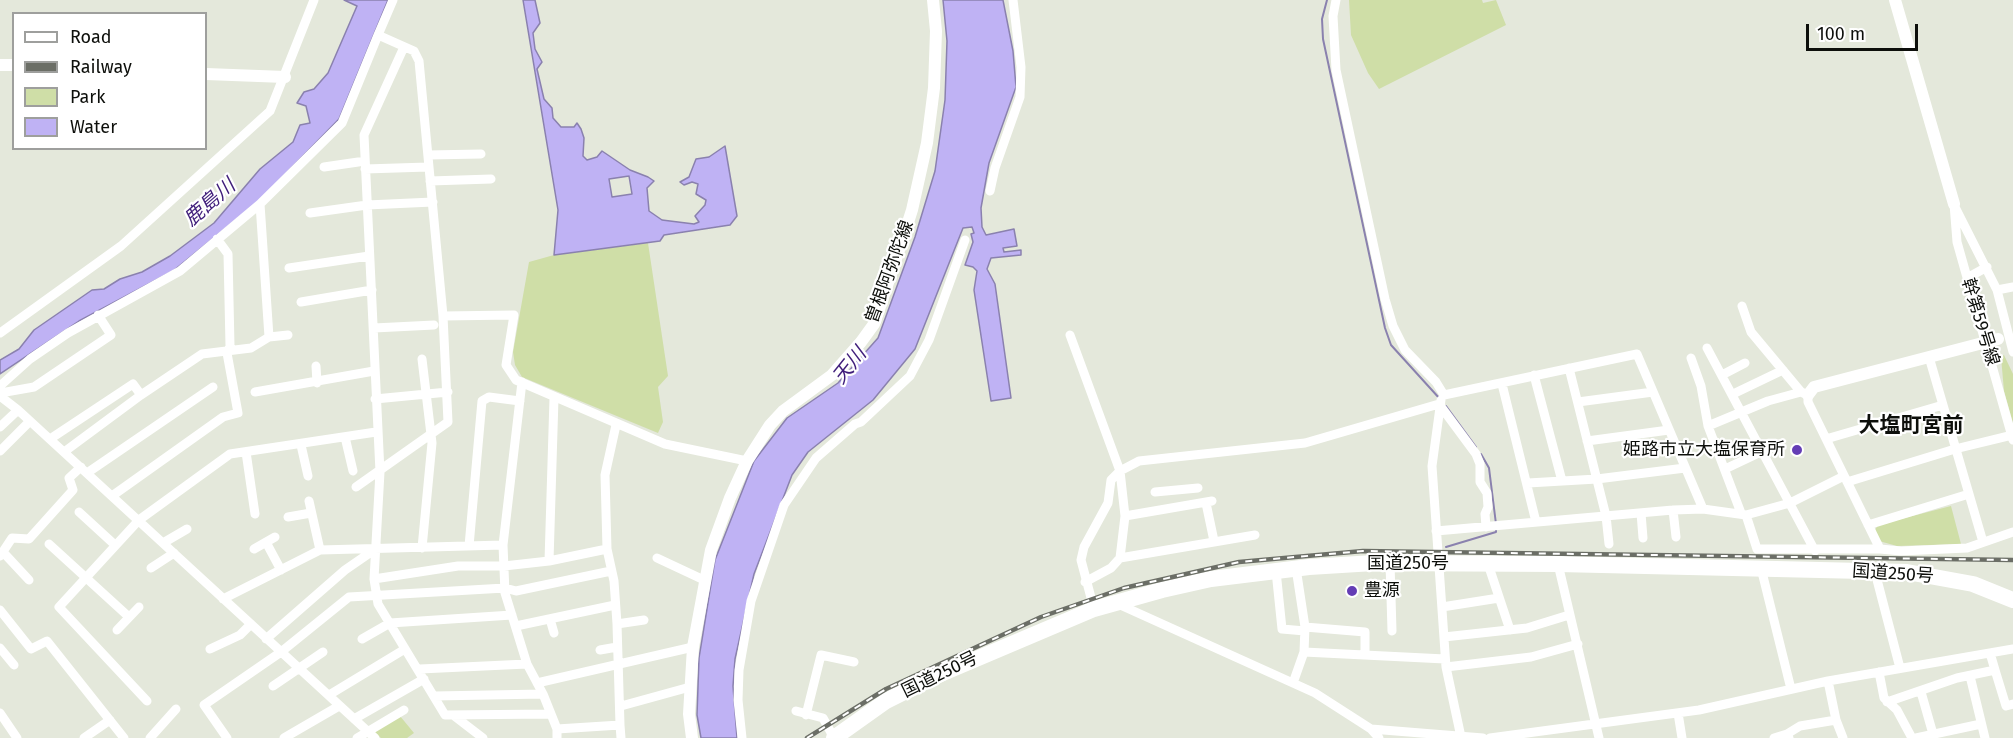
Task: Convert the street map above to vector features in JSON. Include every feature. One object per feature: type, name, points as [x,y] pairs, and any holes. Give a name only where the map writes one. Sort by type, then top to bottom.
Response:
[{"type":"highway","name":"国道250号","points":[[834,738],[886,702],[936,676],[1094,609],[1201,581],[1296,568],[1390,563],[1558,564],[1875,572],[1942,577],[1973,584],[2013,600]]},
{"type":"main road","name":"曽根阿弥陀線","points":[[690,738],[693,647],[704,579],[718,527],[747,461],[770,425],[783,411],[832,375],[850,357],[874,324],[912,210],[927,143],[936,57],[933,0]]},
{"type":"main road","name":"幹第59号線","points":[[1895,0],[1954,204]]},
{"type":"main road","points":[[207,74],[285,77]]},
{"type":"main road","points":[[1804,393],[1814,387],[2001,338]]},
{"type":"street","points":[[0,333],[121,246],[270,111],[315,0]]},
{"type":"street","points":[[0,386],[30,359],[99,315],[180,271],[260,204],[342,123],[393,0]]},
{"type":"street","points":[[990,191],[995,168],[1020,97],[1022,67],[1013,0]]},
{"type":"street","points":[[1336,0],[1333,16],[1336,70],[1393,326],[1406,350],[1444,394]]},
{"type":"street","points":[[356,488],[448,422],[443,316],[419,61],[414,51],[378,34]]},
{"type":"street","points":[[404,46],[364,135],[374,328],[376,432],[380,472],[374,550],[374,579],[378,604],[420,669],[445,715],[551,714]]},
{"type":"street","points":[[428,155],[481,154]]},
{"type":"street","points":[[324,167],[365,165],[428,167]]},
{"type":"street","points":[[430,181],[485,177]]},
{"type":"street","points":[[310,213],[367,205],[433,202]]},
{"type":"street","points":[[260,204],[269,337]]},
{"type":"street","name":"幹第59号線","points":[[1954,204],[1997,290],[2012,438]]},
{"type":"street","name":"幹第59号線","points":[[1954,204],[1957,242],[1967,278],[2001,338],[2013,352]]},
{"type":"street","points":[[112,496],[163,464],[223,417],[238,413],[229,350],[228,254],[217,239]]},
{"type":"street","points":[[742,738],[738,700],[739,670],[747,624],[760,569],[784,506],[816,458],[855,424],[861,422],[910,376],[929,340],[965,240]]},
{"type":"street","points":[[289,268],[369,256]]},
{"type":"street","points":[[1967,278],[1987,267]]},
{"type":"street","points":[[1997,290],[2013,287]]},
{"type":"street","points":[[308,290],[305,301],[331,301],[372,290]]},
{"type":"street","points":[[1742,306],[1751,332],[1804,393],[1880,549]]},
{"type":"street","points":[[0,394],[34,387],[111,335],[99,315]]},
{"type":"street","points":[[443,316],[513,315],[506,365],[516,380],[616,425],[665,444],[747,461]]},
{"type":"street","points":[[374,328],[434,326]]},
{"type":"street","points":[[64,452],[141,395],[202,354],[251,348],[269,337],[288,335]]},
{"type":"street","points":[[1071,335],[1120,471],[1125,516],[1120,558]]},
{"type":"street","points":[[1707,348],[1815,551]]},
{"type":"street","points":[[1444,394],[1502,384],[1534,375],[1637,354],[1703,509]]},
{"type":"street","points":[[1929,357],[1983,542]]},
{"type":"street","points":[[1691,358],[1701,386],[1708,426],[1757,549],[1901,551],[1967,548],[2013,532]]},
{"type":"street","points":[[422,360],[432,443],[422,548]]},
{"type":"street","points":[[1722,375],[1745,363]]},
{"type":"street","points":[[316,366],[316,383]]},
{"type":"street","points":[[1569,368],[1606,516],[1609,544]]},
{"type":"street","points":[[1733,394],[1783,370]]},
{"type":"street","points":[[255,392],[277,385],[316,383],[374,371]]},
{"type":"street","points":[[1534,375],[1562,481]]},
{"type":"street","points":[[522,382],[503,545],[505,588],[512,615],[527,664],[543,694],[557,733],[621,725]]},
{"type":"street","points":[[50,439],[134,384],[141,395]]},
{"type":"street","points":[[1502,384],[1536,522]]},
{"type":"street","points":[[29,580],[1,554],[12,538],[29,539],[74,490],[69,478],[213,387]]},
{"type":"street","points":[[375,399],[448,392]]},
{"type":"street","points":[[1578,402],[1653,392]]},
{"type":"street","points":[[1708,426],[1742,412],[1804,393]]},
{"type":"street","points":[[0,394],[372,735]]},
{"type":"street","points":[[1444,394],[1439,404],[1432,466],[1446,663],[1461,737]]},
{"type":"street","points":[[469,546],[482,401],[489,397],[520,401]]},
{"type":"street","points":[[549,561],[554,398]]},
{"type":"street","points":[[1094,609],[1081,560],[1084,547],[1108,503],[1111,480],[1120,471],[1139,460],[1305,443],[1439,404]]},
{"type":"street","points":[[1439,404],[1476,454],[1480,464],[1480,482],[1487,493],[1488,507],[1485,513],[1487,527]]},
{"type":"street","points":[[1826,439],[1942,405]]},
{"type":"street","points":[[0,427],[18,410]]},
{"type":"street","points":[[0,451],[30,421]]},
{"type":"street","points":[[616,425],[605,475],[607,549],[617,624],[621,738]]},
{"type":"street","points":[[1587,441],[1669,430]]},
{"type":"street","points":[[147,701],[59,607],[139,520],[230,454],[376,432]]},
{"type":"street","points":[[345,437],[353,471]]},
{"type":"street","points":[[1436,531],[1673,510],[1703,509],[1743,514],[1790,503],[1846,479],[1956,449],[2012,438]]},
{"type":"street","points":[[301,445],[309,476]]},
{"type":"street","points":[[1725,469],[1763,451]]},
{"type":"street","points":[[246,452],[255,514]]},
{"type":"street","points":[[1528,483],[1597,479],[1685,468]]},
{"type":"street","points":[[1155,492],[1198,488]]},
{"type":"street","points":[[1179,490],[1180,508]]},
{"type":"street","points":[[1868,525],[1969,494]]},
{"type":"street","points":[[309,501],[320,550]]},
{"type":"street","points":[[1125,516],[1209,502],[1214,541]]},
{"type":"street","points":[[1673,510],[1677,537]]},
{"type":"street","points":[[79,512],[115,545]]},
{"type":"street","points":[[288,517],[311,513]]},
{"type":"street","points":[[1641,513],[1643,538]]},
{"type":"street","points":[[163,543],[187,529]]},
{"type":"street","points":[[1085,582],[1111,567],[1120,558],[1255,535]]},
{"type":"street","points":[[254,549],[275,537]]},
{"type":"street","points":[[266,542],[281,570]]},
{"type":"street","points":[[49,544],[129,617]]},
{"type":"street","points":[[223,599],[320,550],[503,545]]},
{"type":"street","points":[[374,579],[458,566],[504,566],[549,561],[607,549]]},
{"type":"street","points":[[266,639],[345,570],[374,550]]},
{"type":"street","points":[[151,568],[174,553]]},
{"type":"street","points":[[657,558],[704,579]]},
{"type":"street","points":[[1390,563],[1392,631]]},
{"type":"street","points":[[1488,564],[1510,630]]},
{"type":"street","points":[[1558,564],[1598,724],[1599,738]]},
{"type":"street","points":[[1293,683],[1299,672],[1304,652],[1305,629],[1296,568]]},
{"type":"street","points":[[1761,568],[1791,689]]},
{"type":"street","points":[[227,738],[204,705],[281,652],[349,597],[505,588],[516,591],[611,571]]},
{"type":"street","points":[[1276,571],[1282,629],[1365,632],[1365,655]]},
{"type":"street","points":[[1875,572],[1900,668]]},
{"type":"street","points":[[1442,607],[1499,598]]},
{"type":"street","points":[[1115,602],[1315,693],[1371,729],[1379,738]]},
{"type":"street","points":[[516,626],[615,605]]},
{"type":"street","points":[[117,630],[139,607]]},
{"type":"street","points":[[0,610],[31,649],[46,641],[65,671],[124,738]]},
{"type":"street","points":[[578,614],[580,625]]},
{"type":"street","points":[[362,639],[390,623],[512,615]]},
{"type":"street","points":[[1444,637],[1527,628],[1569,615]]},
{"type":"street","points":[[550,619],[554,633]]},
{"type":"street","points":[[617,624],[644,620]]},
{"type":"street","points":[[210,649],[223,638],[240,635],[251,624]]},
{"type":"street","points":[[1304,652],[1446,663],[1531,657],[1578,644]]},
{"type":"street","points":[[600,650],[617,647]]},
{"type":"street","points":[[537,683],[693,647]]},
{"type":"street","points":[[0,648],[14,665]]},
{"type":"street","points":[[329,695],[405,649]]},
{"type":"street","points":[[1490,738],[1678,713],[1742,702],[1828,681],[2013,649]]},
{"type":"street","points":[[273,686],[323,652]]},
{"type":"street","points":[[1990,653],[2006,706],[2013,704]]},
{"type":"street","points":[[806,715],[821,655],[854,662]]},
{"type":"street","points":[[420,669],[527,664]]},
{"type":"street","points":[[1887,702],[1995,670]]},
{"type":"street","points":[[1879,672],[1887,702],[1897,710],[1914,738],[1981,724]]},
{"type":"street","points":[[1970,676],[1985,738]]},
{"type":"street","points":[[354,719],[424,679]]},
{"type":"street","points":[[1828,681],[1836,720],[1843,738]]},
{"type":"street","points":[[621,706],[690,687]]},
{"type":"street","points":[[1921,692],[1933,734]]},
{"type":"street","points":[[434,696],[543,694]]},
{"type":"street","points":[[284,738],[339,706]]},
{"type":"street","points":[[154,737],[176,709]]},
{"type":"street","points":[[357,738],[372,735],[404,710]]},
{"type":"street","points":[[796,711],[823,717],[834,738]]},
{"type":"street","points":[[0,713],[13,726],[17,738]]},
{"type":"street","points":[[1678,713],[1682,738]]},
{"type":"street","points":[[453,715],[483,738]]},
{"type":"street","points":[[84,738],[110,720]]},
{"type":"street","points":[[1774,738],[1788,736],[1800,726],[1836,720]]},
{"type":"street","points":[[1371,729],[1483,738]]},
{"type":"green space","points":[[1349,0],[1482,0],[1483,3],[1496,0],[1506,25],[1379,89],[1368,73],[1351,35]]},
{"type":"green space","points":[[648,243],[668,376],[658,387],[663,422],[658,433],[522,377],[515,365],[513,352],[529,262],[554,255]]},
{"type":"green space","points":[[2004,355],[2013,374],[2013,423],[2004,391],[2001,357]]},
{"type":"green space","points":[[1951,506],[1961,544],[1897,546],[1879,541],[1875,530],[1878,525]]},
{"type":"green space","points":[[400,716],[414,733],[407,738],[381,738],[374,732]]},
{"type":"water","points":[[344,0],[388,0],[339,119],[259,201],[173,271],[79,321],[0,374],[0,360],[19,349],[34,330],[92,290],[104,289],[170,256],[214,223],[260,169],[293,142],[300,125],[310,123],[306,106],[297,103],[304,92],[314,89],[328,73],[357,6]]},
{"type":"water","points":[[523,0],[535,0],[540,23],[533,33],[535,49],[542,62],[537,69],[544,99],[552,108],[553,118],[561,127],[574,127],[577,123],[584,138],[583,156],[587,160],[597,157],[602,151],[630,170],[648,177],[654,181],[647,188],[649,211],[662,220],[694,224],[699,222],[695,216],[705,205],[706,200],[696,194],[698,184],[692,182],[684,185],[680,182],[689,177],[696,159],[709,157],[725,146],[737,216],[730,225],[664,235],[660,241],[554,255],[558,210]],"holes":[[[629,176],[632,194],[612,197],[609,179]]]},
{"type":"water","points":[[943,0],[1003,0],[1013,51],[1016,87],[989,163],[981,208],[982,227],[986,235],[1014,229],[1017,246],[1003,248],[1004,252],[1021,250],[1021,255],[991,258],[987,269],[995,284],[1011,398],[991,401],[974,290],[977,271],[965,265],[973,242],[971,234],[974,233],[972,227],[963,228],[915,349],[873,400],[808,452],[792,475],[754,574],[735,659],[733,686],[737,738],[701,738],[697,715],[699,658],[715,560],[754,461],[787,418],[838,383],[878,338],[915,237],[935,171],[945,100],[947,41]]},
{"type":"waterway","points":[[1327,0],[1322,19],[1323,39],[1385,328],[1391,345],[1440,399]]},
{"type":"waterway","points":[[1446,406],[1476,447]]},
{"type":"waterway","points":[[1481,454],[1489,468],[1496,524]]},
{"type":"waterway","points":[[1446,547],[1496,532],[1496,530]]},
{"type":"railway","points":[[807,738],[886,689],[1041,617],[1124,588],[1239,562],[1363,551],[2013,560]]},
{"type":"place","name":"姫路市立大塩保育所","points":[[1797,450]]},
{"type":"place","name":"豊源","points":[[1352,591]]},
{"type":"district","name":"大塩町宮前","points":[[1911,426]]},
{"type":"water label","name":"鹿島川","points":[[210,203]]},
{"type":"water label","name":"天川","points":[[850,366]]}]
